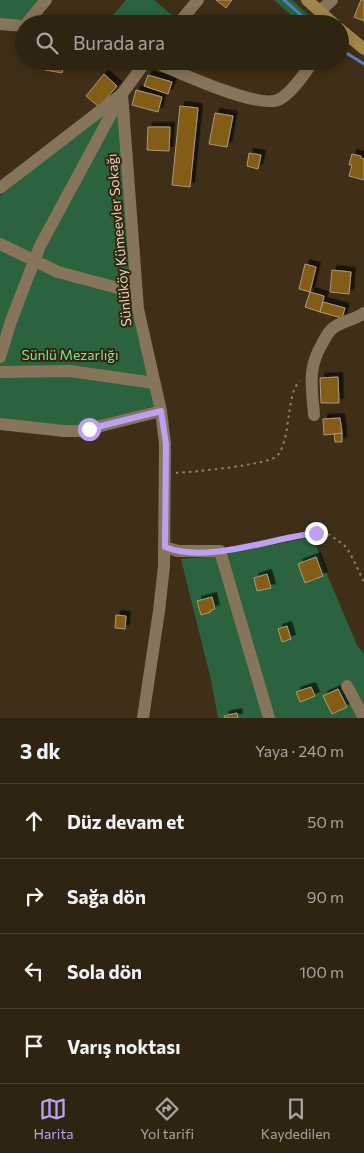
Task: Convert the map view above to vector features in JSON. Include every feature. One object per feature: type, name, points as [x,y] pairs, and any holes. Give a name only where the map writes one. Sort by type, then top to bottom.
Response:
[{"type":"main road","points":[[307,0],[324,15]]},
{"type":"main road","points":[[349,37],[364,50]]},
{"type":"street","points":[[33,15],[46,0]]},
{"type":"street","points":[[186,15],[198,0]]},
{"type":"street","points":[[320,11],[332,0]]},
{"type":"street","points":[[0,24],[15,25]]},
{"type":"street","points":[[0,357],[5,318],[122,94],[139,70]]},
{"type":"street","points":[[174,70],[234,94],[273,102],[285,96],[307,70]]},
{"type":"street","points":[[0,188],[122,94]]},
{"type":"street","name":"Sünlüköy Kümeevler Sokağı","points":[[122,94],[138,309],[161,411],[166,444],[165,547],[160,611],[143,718]]},
{"type":"street","points":[[0,244],[63,273],[128,291]]},
{"type":"street","points":[[314,415],[311,375],[315,355],[333,328],[364,313]]},
{"type":"street","points":[[0,372],[54,370],[85,372],[154,383]]},
{"type":"street","points":[[0,424],[64,431],[82,431],[161,411]]},
{"type":"street","points":[[165,547],[178,552],[220,551],[269,718]]},
{"type":"street","points":[[347,686],[364,718]]},
{"type":"path","points":[[166,474],[274,459],[280,451],[295,388],[301,380],[311,375]]},
{"type":"path","points":[[220,551],[307,534],[324,533],[344,545],[364,582]]},
{"type":"green space","points":[[0,0],[41,0],[29,15],[15,15],[15,20],[0,19]]},
{"type":"green space","points":[[126,0],[154,0],[172,15],[113,15]]},
{"type":"green space","points":[[274,0],[292,0],[308,15],[291,15]]},
{"type":"green space","name":"Sünlü Mezarlığı","points":[[113,107],[119,114],[154,406],[79,427],[0,419],[0,196]]},
{"type":"green space","points":[[313,537],[357,645],[364,654],[364,718],[218,718],[211,680],[181,559],[216,556]]},
{"type":"building","points":[[216,0],[232,0],[226,8]]},
{"type":"building","points":[[361,0],[364,0],[364,21],[354,17]]},
{"type":"building","points":[[46,70],[62,70],[62,73]]},
{"type":"building","points":[[104,74],[117,86],[99,107],[86,96]]},
{"type":"building","points":[[148,75],[172,82],[168,94],[144,86]]},
{"type":"building","points":[[136,90],[162,97],[158,112],[132,105]]},
{"type":"building","points":[[180,106],[198,108],[190,187],[172,185]]},
{"type":"building","points":[[215,113],[233,116],[227,147],[209,144]]},
{"type":"building","points":[[148,127],[170,127],[169,151],[147,150]]},
{"type":"building","points":[[249,153],[261,155],[258,169],[247,166]]},
{"type":"building","points":[[352,154],[361,156],[364,159],[364,180],[349,176]]},
{"type":"building","points":[[305,264],[316,267],[310,292],[299,289]]},
{"type":"building","points":[[332,270],[351,272],[349,294],[330,292]]},
{"type":"building","points":[[310,292],[324,296],[320,312],[305,307]]},
{"type":"building","points":[[323,302],[345,308],[342,318],[320,312]]},
{"type":"building","points":[[338,377],[339,403],[321,403],[320,378]]},
{"type":"building","points":[[340,418],[342,433],[324,435],[323,419]]},
{"type":"building","points":[[342,433],[342,442],[335,442],[334,434]]},
{"type":"building","points":[[316,557],[323,576],[305,583],[298,564]]},
{"type":"building","points":[[267,574],[271,588],[257,591],[254,578]]},
{"type":"building","points":[[212,597],[215,609],[201,615],[197,601]]},
{"type":"building","points":[[116,615],[126,616],[125,629],[115,628]]},
{"type":"building","points":[[287,626],[291,639],[282,642],[278,629]]},
{"type":"building","points":[[311,687],[315,696],[300,702],[296,692]]},
{"type":"building","points":[[338,689],[347,707],[332,714],[323,696]]},
{"type":"building","points":[[237,713],[238,718],[225,718],[224,716]]},
{"type":"waterway","points":[[284,0],[301,15]]},
{"type":"waterway","points":[[349,55],[364,64]]},
{"type":"route","points":[[89,429],[161,411],[166,444],[165,547],[171,550],[178,552],[220,551],[316,533]]}]
